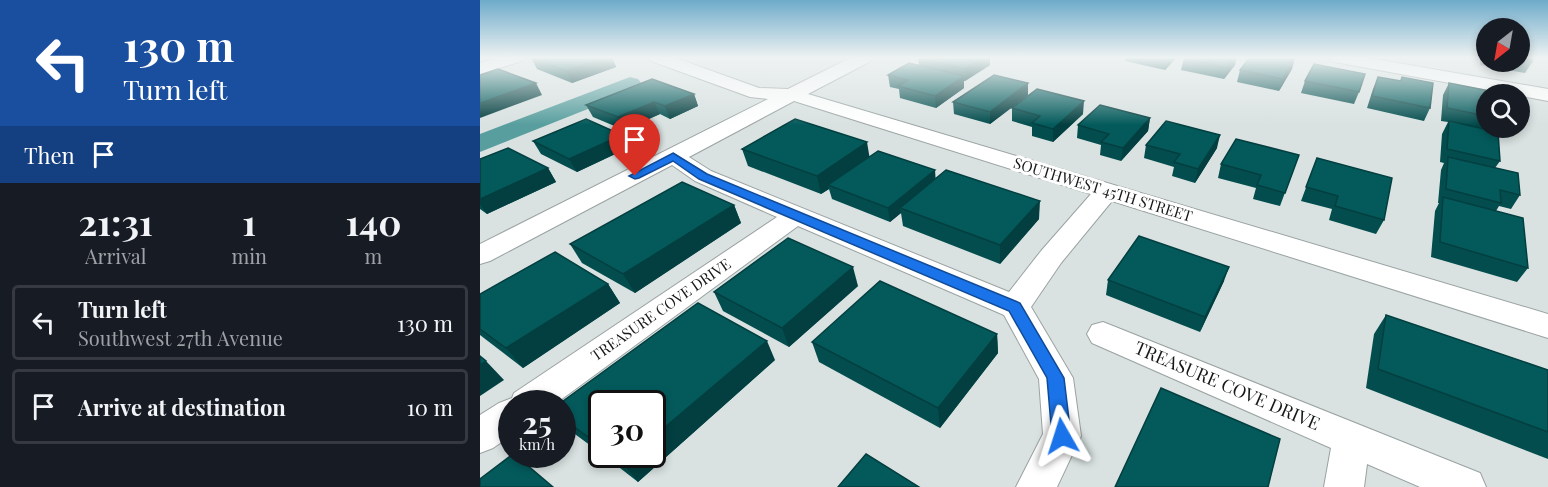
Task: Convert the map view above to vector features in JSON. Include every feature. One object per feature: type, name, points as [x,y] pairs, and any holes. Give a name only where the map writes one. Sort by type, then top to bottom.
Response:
[{"type":"street","name":"SOUTHWEST 45TH STREET","points":[[720,80],[757,93],[793,95],[1548,326]]},
{"type":"street","points":[[480,255],[822,80]]},
{"type":"street","points":[[1487,80],[1548,95]]},
{"type":"street","points":[[673,156],[703,176],[1015,307],[1056,378],[1062,436],[1036,487]]},
{"type":"street","points":[[1015,307],[1051,258],[1107,191]]},
{"type":"street","name":"TREASURE COVE DRIVE","points":[[547,390],[795,216]]},
{"type":"street","name":"TREASURE COVE DRIVE","points":[[1103,334],[1466,487]]},
{"type":"street","points":[[480,436],[498,424]]},
{"type":"street","points":[[1344,487],[1352,439]]},
{"type":"building","points":[[480,80],[527,80],[536,83],[480,103]]},
{"type":"building","points":[[650,80],[694,94],[665,106],[654,102],[618,117],[586,105]]},
{"type":"building","points":[[908,80],[959,80],[935,96],[898,86]]},
{"type":"building","points":[[987,80],[1014,80],[1028,83],[990,112],[953,102]]},
{"type":"building","points":[[1306,80],[1363,80],[1359,92]]},
{"type":"building","points":[[1377,80],[1416,80],[1433,83],[1430,108],[1372,96]]},
{"type":"building","points":[[1449,83],[1476,88],[1476,114],[1447,108]]},
{"type":"building","points":[[1037,89],[1084,101],[1053,129],[1032,123],[1040,116],[1012,108]]},
{"type":"building","points":[[1100,105],[1150,118],[1123,148],[1101,142],[1109,134],[1078,125]]},
{"type":"building","points":[[586,119],[622,135],[569,159],[533,141]]},
{"type":"building","points":[[795,119],[867,142],[817,176],[742,149]]},
{"type":"building","points":[[1166,121],[1220,135],[1198,169],[1174,162],[1180,154],[1146,145]]},
{"type":"building","points":[[1449,121],[1476,127],[1476,138],[1498,138],[1500,161],[1447,149]]},
{"type":"building","points":[[1236,139],[1299,155],[1285,193],[1257,185],[1261,175],[1221,164]]},
{"type":"building","points":[[508,148],[548,168],[480,199],[480,159]]},
{"type":"building","points":[[878,151],[935,170],[888,208],[828,185]]},
{"type":"building","points":[[1448,157],[1518,173],[1520,195],[1500,190],[1501,203],[1446,189]]},
{"type":"building","points":[[1317,158],[1392,178],[1384,220],[1335,206],[1338,196],[1306,187]]},
{"type":"building","points":[[946,170],[1040,201],[1000,245],[900,208]]},
{"type":"building","points":[[682,182],[734,205],[623,274],[570,244]]},
{"type":"building","points":[[1443,197],[1523,218],[1528,268],[1440,242]]},
{"type":"building","points":[[1139,236],[1229,267],[1205,317],[1108,280]]},
{"type":"building","points":[[788,238],[853,267],[782,328],[714,292]]},
{"type":"building","points":[[555,252],[608,284],[506,348],[480,329],[480,294]]},
{"type":"building","points":[[880,281],[997,334],[938,408],[812,342]]},
{"type":"building","points":[[698,303],[767,341],[666,426],[666,390],[588,390],[588,437],[576,428],[576,392]]},
{"type":"building","points":[[1386,315],[1548,370],[1548,432],[1378,369]]},
{"type":"building","points":[[480,356],[486,361],[480,365]]},
{"type":"building","points":[[1161,388],[1280,439],[1268,487],[1115,487]]},
{"type":"building","points":[[866,454],[919,487],[838,487]]},
{"type":"building","points":[[498,465],[498,468],[531,468],[553,487],[480,487],[480,479]]},
{"type":"waterway","points":[[480,144],[630,84]]},
{"type":"route","points":[[635,176],[673,156],[703,176],[1015,307],[1056,378],[1062,436]]}]
